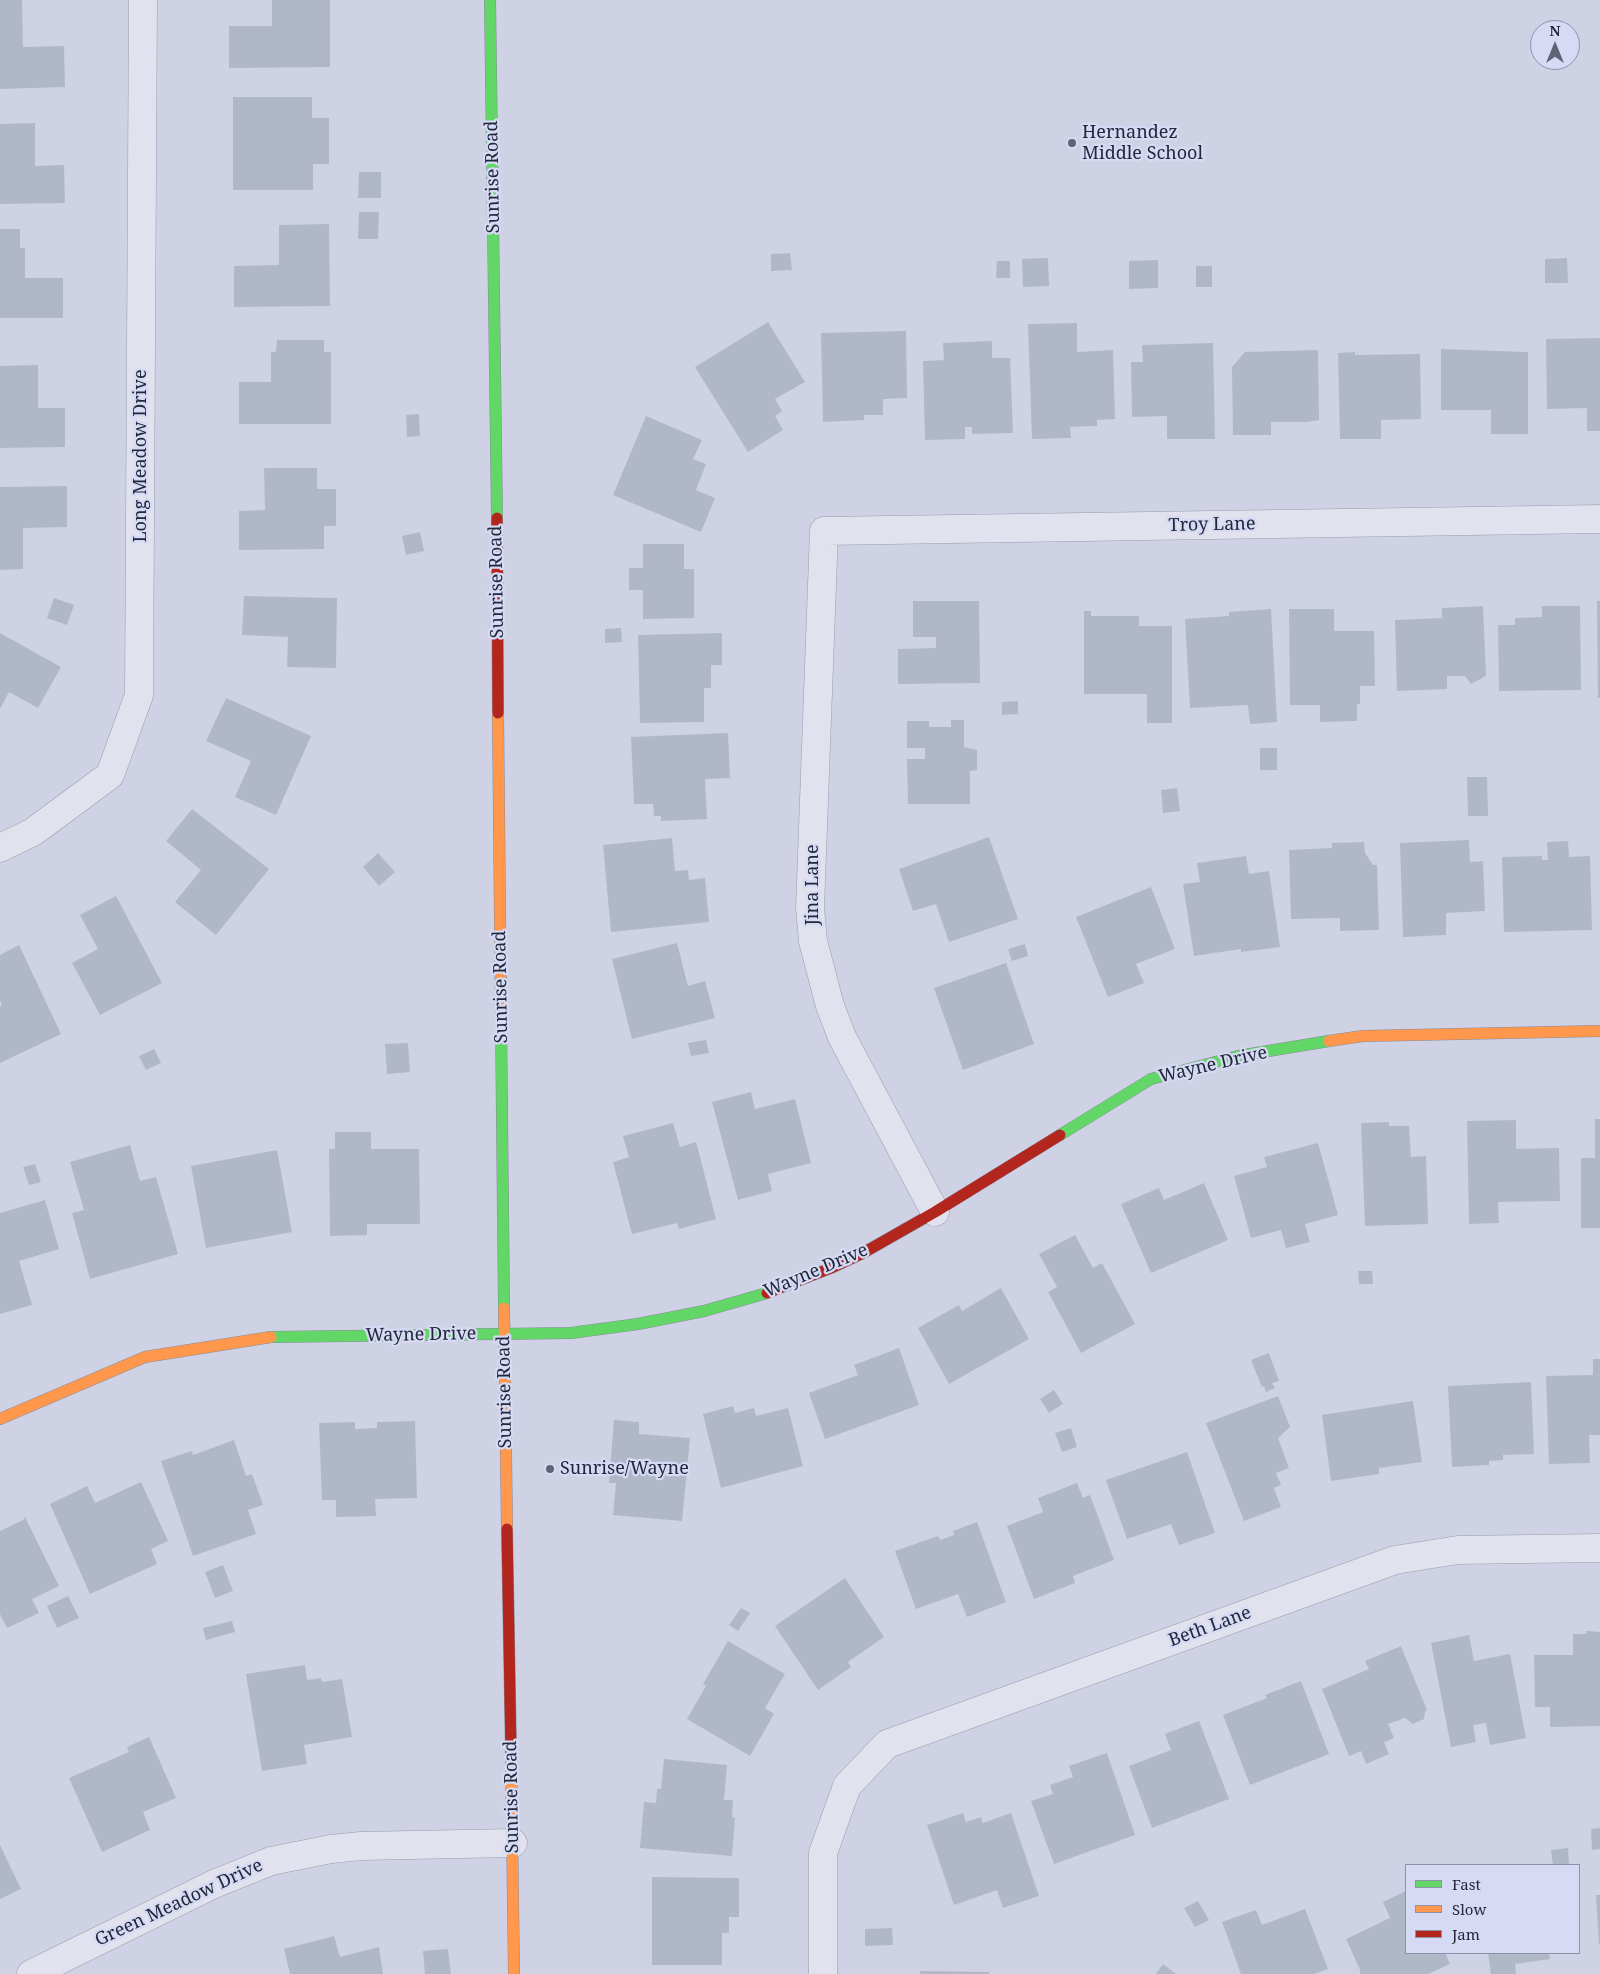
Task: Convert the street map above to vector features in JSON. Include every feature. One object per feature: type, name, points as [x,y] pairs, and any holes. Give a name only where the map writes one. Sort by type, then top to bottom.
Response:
[{"type":"main road","name":"Sunrise Road","points":[[490,0],[504,1334],[514,1974]]},
{"type":"main road","name":"Wayne Drive","points":[[0,1419],[145,1357],[265,1337],[571,1333],[638,1324],[704,1311],[769,1292],[831,1268],[862,1253],[935,1212],[1151,1079],[1238,1056],[1363,1036],[1600,1031]]},
{"type":"street","name":"Long Meadow Drive","points":[[0,848],[33,832],[110,775],[139,694],[143,0]]},
{"type":"street","name":"Troy Lane","points":[[824,531],[1600,519]]},
{"type":"street","name":"Jina Lane","points":[[824,531],[810,908],[813,941],[830,1006],[842,1037],[935,1212]]},
{"type":"street","name":"Beth Lane","points":[[823,1974],[823,1854],[847,1786],[887,1744],[1395,1560],[1458,1550],[1600,1548]]},
{"type":"street","name":"Green Meadow Drive","points":[[31,1974],[214,1884],[271,1861],[331,1849],[361,1846],[513,1843]]},
{"type":"building","points":[[0,0],[22,0],[23,47],[64,46],[65,87],[0,89]]},
{"type":"building","points":[[272,0],[330,0],[330,67],[229,68],[229,26],[272,26]]},
{"type":"building","points":[[233,97],[312,97],[312,118],[329,118],[329,164],[313,164],[313,190],[233,190]]},
{"type":"building","points":[[35,123],[35,166],[64,165],[65,203],[0,204],[0,124]]},
{"type":"building","points":[[359,172],[381,172],[381,198],[358,198]]},
{"type":"building","points":[[359,212],[379,212],[378,239],[358,239]]},
{"type":"building","points":[[329,224],[330,306],[234,307],[234,266],[279,265],[279,225]]},
{"type":"building","points":[[0,229],[20,229],[20,248],[25,248],[25,278],[63,278],[63,318],[0,318]]},
{"type":"building","points":[[790,253],[792,270],[771,271],[771,254]]},
{"type":"building","points":[[1048,258],[1049,286],[1023,287],[1022,259]]},
{"type":"building","points":[[1567,258],[1568,283],[1545,283],[1545,259]]},
{"type":"building","points":[[1158,260],[1158,288],[1129,289],[1129,261]]},
{"type":"building","points":[[997,261],[1010,261],[1010,278],[996,278]]},
{"type":"building","points":[[1196,266],[1212,266],[1212,287],[1196,287]]},
{"type":"building","points":[[768,322],[805,382],[775,399],[782,411],[775,416],[783,430],[748,452],[695,367]]},
{"type":"building","points":[[1077,323],[1077,352],[1113,350],[1115,419],[1097,420],[1097,426],[1070,427],[1071,438],[1032,439],[1028,324]]},
{"type":"building","points":[[906,331],[907,398],[883,399],[883,415],[864,415],[864,420],[823,422],[821,333]]},
{"type":"building","points":[[1600,338],[1600,431],[1587,431],[1587,408],[1547,409],[1546,339]]},
{"type":"building","points":[[277,340],[324,340],[324,352],[331,352],[331,424],[239,424],[239,382],[271,382],[271,352],[276,352]]},
{"type":"building","points":[[992,341],[992,358],[1010,358],[1013,433],[972,434],[972,427],[965,427],[965,439],[925,440],[923,361],[944,360],[943,343]]},
{"type":"building","points":[[1213,343],[1215,439],[1167,439],[1167,416],[1132,417],[1131,362],[1143,362],[1142,345]]},
{"type":"building","points":[[1441,349],[1528,352],[1528,434],[1491,434],[1491,410],[1441,410]]},
{"type":"building","points":[[1318,350],[1319,420],[1271,422],[1271,435],[1233,435],[1232,367],[1245,352]]},
{"type":"building","points":[[1355,352],[1355,355],[1420,354],[1421,419],[1381,420],[1381,439],[1340,439],[1338,353]]},
{"type":"building","points":[[38,365],[38,408],[65,408],[65,447],[0,448],[0,366]]},
{"type":"building","points":[[419,414],[420,436],[407,437],[406,415]]},
{"type":"building","points":[[646,416],[702,440],[693,459],[706,464],[696,490],[715,498],[701,532],[613,495]]},
{"type":"building","points":[[264,468],[317,468],[317,489],[336,489],[336,526],[324,526],[324,549],[239,550],[239,511],[265,510]]},
{"type":"building","points":[[67,486],[67,527],[23,528],[23,569],[0,570],[0,487]]},
{"type":"building","points":[[420,532],[424,551],[406,555],[402,536]]},
{"type":"building","points":[[643,544],[684,544],[684,569],[694,569],[694,618],[643,619],[643,590],[629,590],[629,568],[643,568]]},
{"type":"building","points":[[244,596],[337,598],[336,668],[287,667],[288,637],[242,635]]},
{"type":"building","points":[[54,598],[74,605],[67,625],[47,618]]},
{"type":"building","points":[[913,601],[979,601],[980,683],[898,684],[898,649],[936,648],[936,637],[913,637]]},
{"type":"building","points":[[1597,601],[1600,601],[1600,698],[1598,698]]},
{"type":"building","points":[[1483,606],[1486,676],[1471,684],[1465,676],[1447,676],[1447,689],[1397,691],[1395,620],[1442,618],[1442,608]]},
{"type":"building","points":[[1542,606],[1580,606],[1581,690],[1499,691],[1498,625],[1515,625],[1515,618],[1542,617]]},
{"type":"building","points":[[1271,609],[1277,722],[1250,724],[1248,705],[1190,708],[1185,619],[1229,616],[1229,612]]},
{"type":"building","points":[[1289,609],[1334,609],[1334,631],[1374,631],[1375,686],[1360,686],[1360,704],[1357,704],[1357,721],[1320,722],[1320,705],[1290,705]]},
{"type":"building","points":[[1084,611],[1091,611],[1091,616],[1139,616],[1139,626],[1172,626],[1172,723],[1147,723],[1147,694],[1084,694]]},
{"type":"building","points":[[621,628],[622,642],[605,643],[605,629]]},
{"type":"building","points":[[0,633],[61,667],[38,708],[9,692],[0,709]]},
{"type":"building","points":[[722,633],[722,665],[711,665],[711,688],[704,688],[704,722],[640,723],[638,635]]},
{"type":"building","points":[[226,698],[311,736],[276,815],[235,797],[251,761],[206,741]]},
{"type":"building","points":[[1018,701],[1018,714],[1002,715],[1002,702]]},
{"type":"building","points":[[951,720],[964,720],[964,747],[977,750],[977,770],[970,771],[970,804],[908,804],[907,759],[925,759],[925,748],[907,748],[907,721],[929,721],[929,727],[951,727]]},
{"type":"building","points":[[728,733],[730,778],[705,779],[707,819],[661,821],[661,816],[654,816],[653,804],[634,804],[631,737]]},
{"type":"building","points":[[1260,748],[1277,748],[1277,770],[1260,770]]},
{"type":"building","points":[[1467,777],[1487,777],[1488,816],[1468,816]]},
{"type":"building","points":[[1177,788],[1180,811],[1163,813],[1161,790]]},
{"type":"building","points":[[192,809],[269,869],[216,935],[175,902],[201,870],[166,841]]},
{"type":"building","points":[[989,837],[1018,919],[949,942],[936,904],[913,911],[899,869]]},
{"type":"building","points":[[672,838],[675,871],[688,870],[689,880],[705,878],[709,922],[611,932],[603,845]]},
{"type":"building","points":[[1469,840],[1470,862],[1483,861],[1485,911],[1446,913],[1446,935],[1403,937],[1400,843]]},
{"type":"building","points":[[1568,841],[1569,857],[1590,856],[1592,930],[1504,932],[1502,857],[1542,856],[1542,860],[1548,860],[1547,842]]},
{"type":"building","points":[[1364,842],[1365,853],[1373,865],[1377,865],[1379,930],[1340,931],[1340,918],[1291,919],[1289,850],[1332,848],[1332,843]]},
{"type":"building","points":[[378,853],[395,872],[379,886],[363,867]]},
{"type":"building","points":[[1246,856],[1249,874],[1269,871],[1280,947],[1241,952],[1241,949],[1194,956],[1183,884],[1200,882],[1197,863]]},
{"type":"building","points":[[1151,887],[1175,949],[1136,964],[1144,983],[1108,997],[1076,917]]},
{"type":"building","points":[[116,896],[162,983],[100,1015],[72,963],[98,949],[80,915]]},
{"type":"building","points":[[677,943],[688,986],[705,981],[715,1018],[632,1039],[612,959]]},
{"type":"building","points":[[1025,944],[1028,956],[1012,961],[1008,949]]},
{"type":"building","points":[[19,945],[61,1034],[0,1063],[0,1007],[2,1005],[0,1001],[0,955]]},
{"type":"building","points":[[1006,963],[1034,1044],[963,1070],[934,988]]},
{"type":"building","points":[[706,1040],[709,1053],[691,1056],[688,1043]]},
{"type":"building","points":[[408,1043],[410,1072],[387,1074],[385,1044]]},
{"type":"building","points":[[154,1049],[161,1063],[146,1070],[139,1056]]},
{"type":"building","points":[[751,1092],[755,1109],[795,1099],[811,1163],[768,1174],[772,1191],[738,1200],[712,1102]]},
{"type":"building","points":[[1595,1119],[1600,1119],[1600,1228],[1581,1228],[1581,1158],[1595,1158]]},
{"type":"building","points":[[1516,1120],[1516,1149],[1559,1148],[1560,1201],[1498,1202],[1499,1223],[1469,1224],[1467,1121]]},
{"type":"building","points":[[1389,1122],[1389,1126],[1409,1126],[1411,1157],[1426,1156],[1428,1224],[1365,1226],[1361,1123]]},
{"type":"building","points":[[673,1123],[680,1147],[696,1142],[716,1219],[679,1229],[677,1223],[632,1234],[613,1162],[629,1157],[623,1136]]},
{"type":"building","points":[[335,1132],[371,1132],[371,1149],[419,1149],[420,1224],[367,1224],[367,1235],[330,1236],[329,1149],[335,1149]]},
{"type":"building","points":[[1318,1143],[1338,1215],[1305,1224],[1310,1242],[1286,1248],[1281,1230],[1251,1238],[1234,1176],[1267,1167],[1264,1157]]},
{"type":"building","points":[[130,1145],[140,1181],[156,1177],[178,1254],[90,1279],[72,1213],[84,1210],[70,1162]]},
{"type":"building","points":[[277,1150],[292,1232],[206,1248],[191,1166]]},
{"type":"building","points":[[35,1164],[41,1182],[29,1185],[23,1167]]},
{"type":"building","points":[[1204,1183],[1228,1240],[1151,1273],[1121,1204],[1159,1188],[1164,1200]]},
{"type":"building","points":[[45,1200],[59,1249],[19,1261],[32,1305],[0,1314],[0,1213]]},
{"type":"building","points":[[1075,1235],[1093,1268],[1102,1263],[1135,1324],[1081,1353],[1048,1292],[1057,1287],[1039,1254]]},
{"type":"building","points":[[1358,1271],[1372,1271],[1373,1284],[1359,1284]]},
{"type":"building","points":[[1001,1288],[1029,1339],[949,1384],[918,1328],[959,1305],[962,1311]]},
{"type":"building","points":[[899,1348],[919,1405],[825,1439],[809,1393],[858,1375],[854,1365]]},
{"type":"building","points":[[1269,1353],[1279,1381],[1272,1383],[1275,1388],[1266,1392],[1251,1360]]},
{"type":"building","points":[[1593,1359],[1600,1359],[1600,1435],[1589,1435],[1590,1463],[1549,1464],[1546,1376],[1593,1375]]},
{"type":"building","points":[[1531,1382],[1534,1454],[1503,1455],[1503,1460],[1489,1461],[1489,1465],[1452,1467],[1448,1386]]},
{"type":"building","points":[[1054,1390],[1063,1404],[1049,1413],[1040,1399]]},
{"type":"building","points":[[1278,1396],[1290,1427],[1278,1438],[1289,1468],[1276,1473],[1281,1485],[1274,1488],[1281,1507],[1244,1521],[1206,1423]]},
{"type":"building","points":[[1413,1401],[1422,1462],[1379,1468],[1379,1474],[1331,1481],[1322,1415]]},
{"type":"building","points":[[733,1406],[735,1413],[754,1408],[756,1416],[788,1408],[803,1466],[721,1488],[703,1414]]},
{"type":"building","points":[[614,1420],[639,1422],[639,1434],[690,1438],[682,1521],[613,1515],[616,1483],[609,1483]]},
{"type":"building","points":[[415,1421],[417,1498],[375,1499],[376,1516],[336,1517],[336,1500],[322,1500],[319,1423],[355,1422],[355,1429],[377,1428],[377,1422]]},
{"type":"building","points":[[1071,1428],[1077,1447],[1062,1452],[1055,1433]]},
{"type":"building","points":[[234,1440],[246,1476],[252,1474],[263,1505],[248,1510],[256,1534],[193,1556],[161,1461],[192,1451],[193,1455]]},
{"type":"building","points":[[1187,1452],[1215,1533],[1179,1545],[1171,1524],[1127,1539],[1106,1480]]},
{"type":"building","points":[[141,1482],[168,1541],[151,1549],[157,1564],[90,1594],[50,1504],[87,1486],[95,1503]]},
{"type":"building","points":[[1077,1483],[1083,1498],[1090,1495],[1114,1560],[1073,1576],[1075,1583],[1034,1599],[1007,1526],[1043,1512],[1038,1498]]},
{"type":"building","points":[[25,1517],[59,1586],[32,1599],[39,1613],[7,1628],[0,1614],[0,1531],[23,1520]]},
{"type":"building","points":[[977,1522],[1006,1602],[967,1617],[958,1594],[916,1609],[895,1551],[938,1536],[940,1540],[954,1535],[953,1531]]},
{"type":"building","points":[[223,1565],[233,1591],[215,1598],[205,1572]]},
{"type":"building","points":[[845,1578],[884,1637],[848,1662],[851,1667],[818,1690],[775,1626]]},
{"type":"building","points":[[68,1596],[79,1618],[57,1628],[47,1606]]},
{"type":"building","points":[[741,1608],[750,1613],[738,1631],[729,1625]]},
{"type":"building","points":[[232,1621],[235,1632],[206,1640],[203,1628]]},
{"type":"building","points":[[1586,1631],[1600,1632],[1600,1726],[1550,1727],[1550,1707],[1535,1707],[1534,1655],[1573,1655],[1573,1634],[1586,1634]]},
{"type":"building","points":[[1469,1635],[1474,1661],[1510,1654],[1526,1738],[1490,1745],[1486,1723],[1473,1725],[1476,1742],[1451,1747],[1431,1643]]},
{"type":"building","points":[[728,1641],[785,1674],[765,1708],[774,1714],[750,1756],[687,1719],[706,1686],[703,1684]]},
{"type":"building","points":[[1401,1646],[1427,1710],[1425,1711],[1424,1719],[1413,1724],[1405,1718],[1388,1724],[1394,1738],[1384,1742],[1389,1754],[1366,1764],[1361,1751],[1349,1756],[1322,1689],[1369,1669],[1365,1661]]},
{"type":"building","points":[[305,1665],[307,1680],[321,1678],[322,1682],[342,1679],[352,1737],[304,1745],[307,1764],[262,1771],[246,1674]]},
{"type":"building","points":[[1301,1681],[1329,1754],[1250,1785],[1223,1715],[1267,1698],[1265,1695]]},
{"type":"building","points":[[1199,1721],[1229,1799],[1152,1828],[1129,1766],[1171,1750],[1165,1734]]},
{"type":"building","points":[[149,1737],[176,1798],[143,1812],[150,1830],[102,1852],[69,1778],[129,1752],[127,1747]]},
{"type":"building","points":[[1107,1753],[1135,1835],[1054,1864],[1031,1801],[1053,1794],[1050,1785],[1073,1777],[1069,1766]]},
{"type":"building","points":[[664,1759],[727,1765],[724,1800],[733,1800],[732,1817],[735,1818],[732,1856],[640,1848],[644,1802],[656,1803],[657,1789],[661,1789]]},
{"type":"building","points":[[963,1813],[966,1822],[981,1817],[983,1823],[1011,1813],[1039,1896],[1003,1908],[997,1890],[954,1905],[927,1825]]},
{"type":"building","points":[[1600,1828],[1600,1849],[1592,1850],[1591,1829]]},
{"type":"building","points":[[0,1845],[21,1889],[0,1899]]},
{"type":"building","points":[[1568,1848],[1569,1864],[1553,1864],[1551,1850]]},
{"type":"building","points":[[652,1877],[739,1878],[739,1917],[729,1917],[729,1933],[722,1933],[722,1965],[652,1965]]},
{"type":"building","points":[[1405,1891],[1405,1954],[1445,1954],[1450,1964],[1428,1974],[1360,1974],[1346,1939],[1390,1918],[1383,1902]]},
{"type":"building","points":[[1596,1895],[1600,1895],[1600,1944],[1599,1944]]},
{"type":"building","points":[[1198,1901],[1209,1920],[1195,1927],[1184,1908]]},
{"type":"building","points":[[1305,1909],[1328,1969],[1314,1974],[1241,1974],[1222,1922],[1256,1910],[1262,1925]]},
{"type":"building","points":[[892,1928],[893,1945],[865,1946],[865,1929]]},
{"type":"building","points":[[334,1936],[340,1957],[379,1947],[383,1974],[290,1974],[284,1949]]},
{"type":"building","points":[[448,1949],[451,1974],[425,1974],[423,1951]]},
{"type":"building","points":[[1488,1954],[1549,1954],[1550,1959],[1515,1964],[1516,1974],[1491,1974]]},
{"type":"building","points":[[1163,1964],[1176,1974],[1156,1974]]},
{"type":"building","points":[[920,1971],[989,1972],[989,1974],[920,1974]]},
{"type":"traffic: fast","points":[[490,0],[497,518]]},
{"type":"traffic: fast","points":[[501,1018],[504,1308]]},
{"type":"traffic: fast","points":[[1060,1135],[1151,1079],[1238,1056],[1329,1041]]},
{"type":"traffic: fast","points":[[271,1337],[571,1333],[638,1324],[704,1311],[767,1293]]},
{"type":"traffic: slow","points":[[498,713],[501,1018]]},
{"type":"traffic: slow","points":[[1329,1041],[1363,1036],[1600,1031]]},
{"type":"traffic: slow","points":[[504,1308],[507,1529]]},
{"type":"traffic: slow","points":[[0,1419],[145,1357],[271,1337]]},
{"type":"traffic: slow","points":[[511,1754],[514,1974]]},
{"type":"traffic: jam","points":[[497,518],[498,713]]},
{"type":"traffic: jam","points":[[767,1293],[831,1268],[863,1253],[935,1212],[1060,1135]]},
{"type":"traffic: jam","points":[[507,1529],[511,1754]]},
{"type":"place","name":"Hernandez Middle School","points":[[1072,143]]},
{"type":"place","name":"Sunrise/Wayne","points":[[550,1469]]}]
